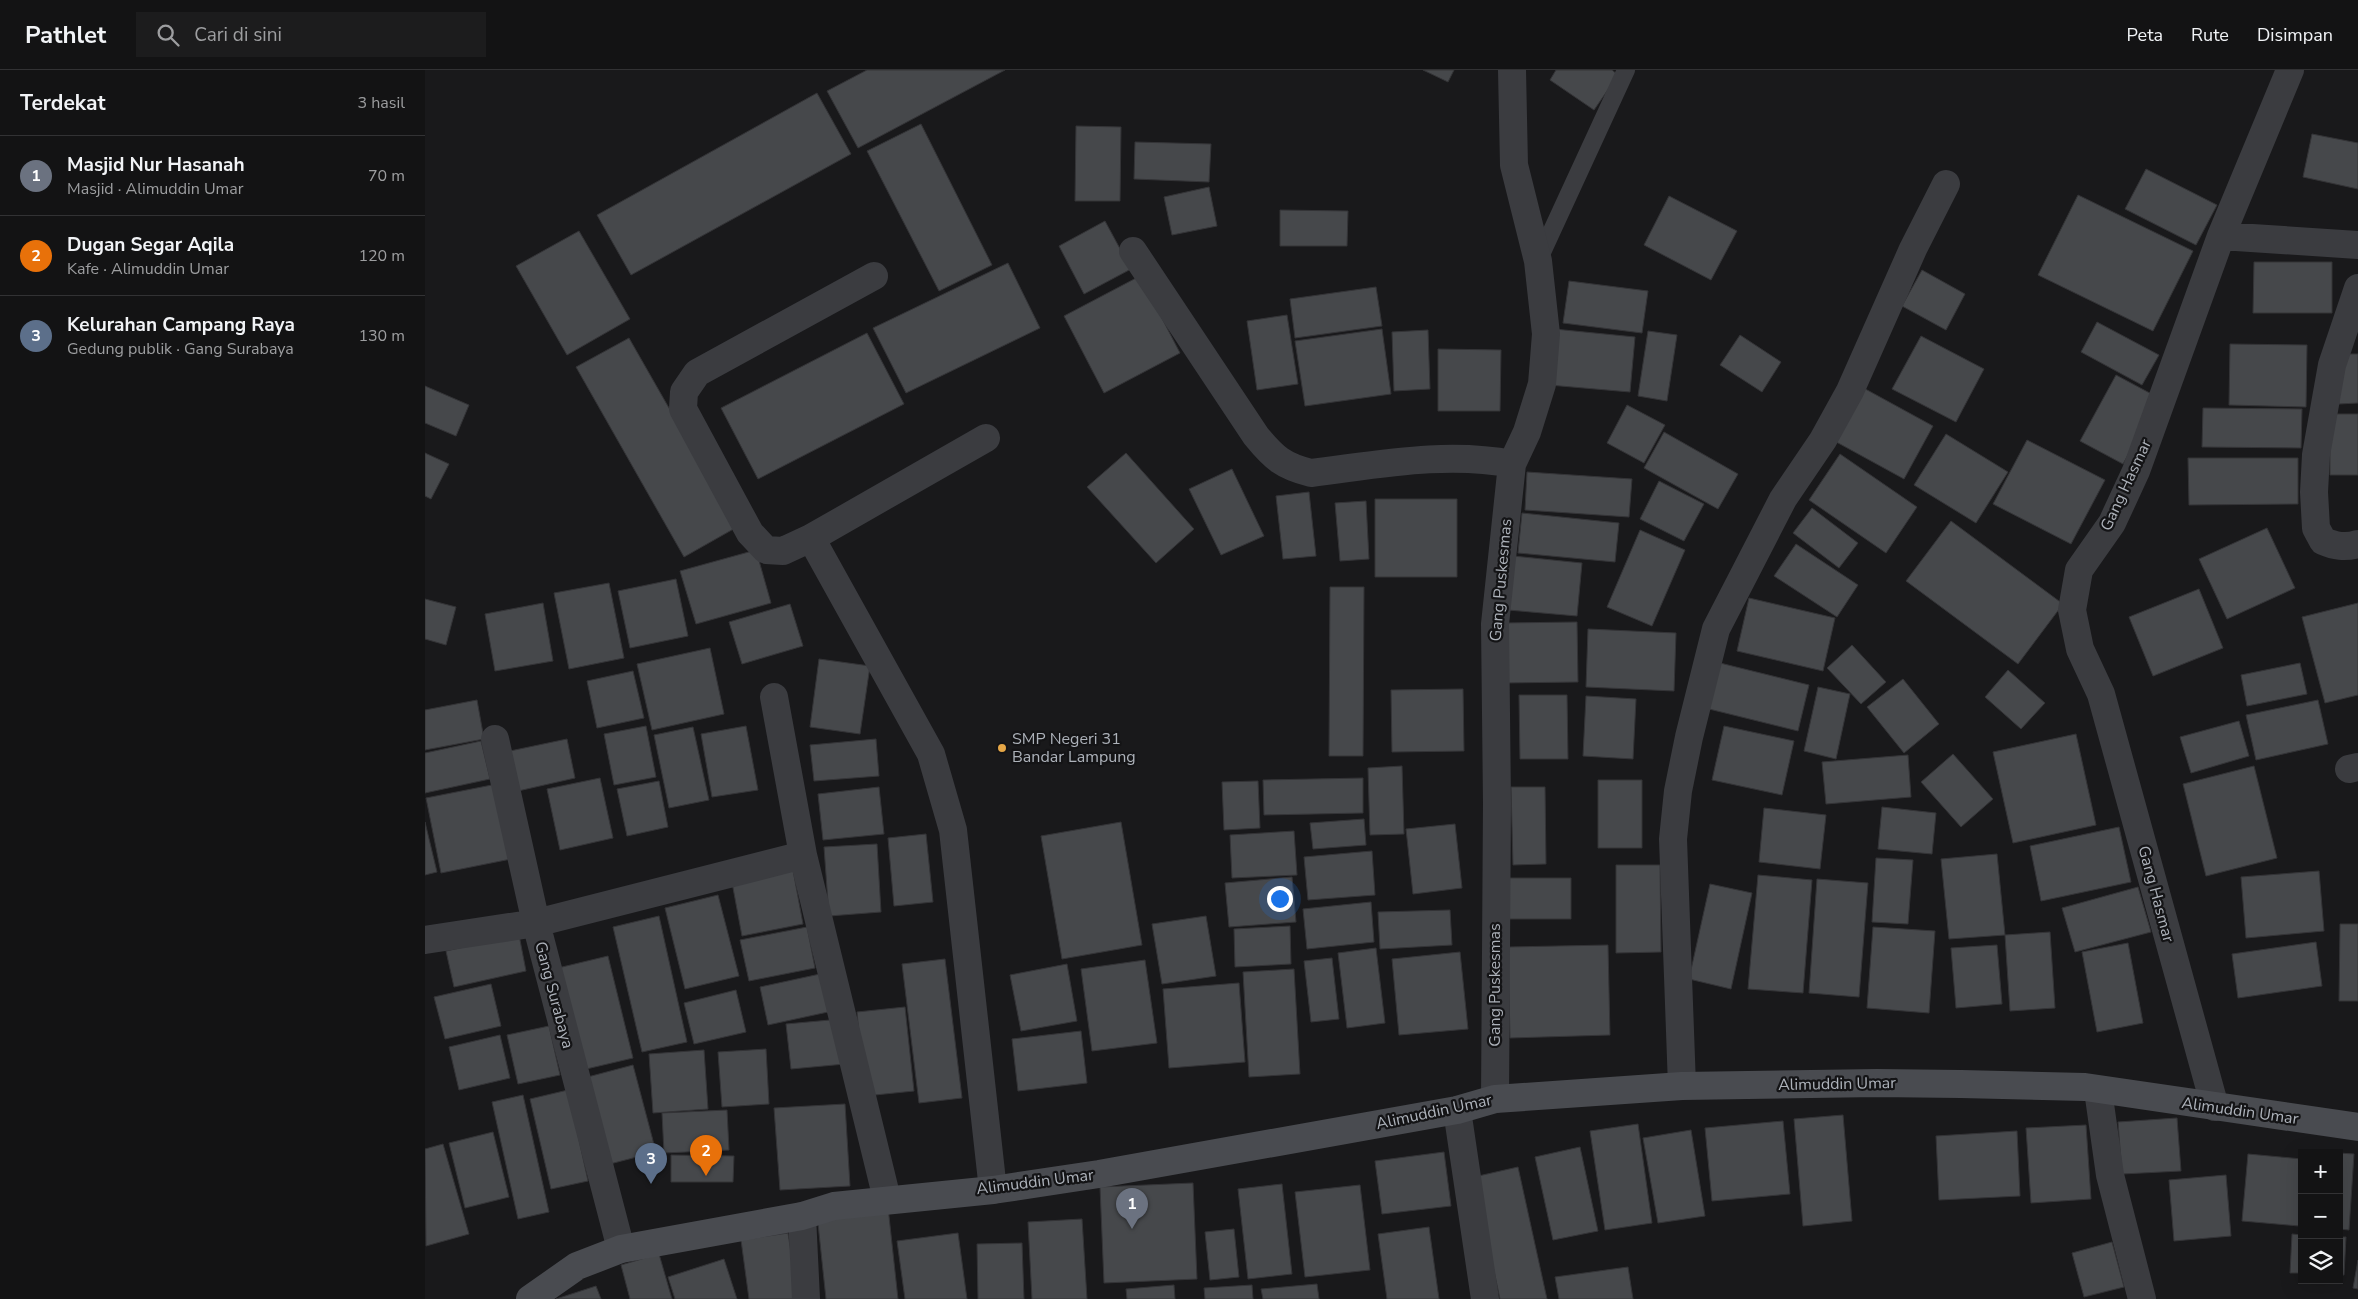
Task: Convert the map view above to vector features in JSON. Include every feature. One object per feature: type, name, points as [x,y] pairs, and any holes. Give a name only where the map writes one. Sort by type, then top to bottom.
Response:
[{"type":"street","name":"Gang Puskesmas","points":[[1495,1099],[1497,803],[1495,624],[1512,464],[1527,432],[1542,384],[1546,334],[1538,261],[1514,165],[1512,70]]},
{"type":"street","name":"Gang Hasmar","points":[[2215,1107],[2101,694],[2080,649],[2072,610],[2079,570],[2112,523],[2136,471],[2221,236],[2290,70]]},
{"type":"street","points":[[1682,1086],[1673,839],[1678,791],[1689,737],[1716,629],[1783,499],[1823,440],[1850,391],[1913,249],[1946,184]]},
{"type":"street","points":[[2221,236],[2358,245]]},
{"type":"street","points":[[1133,251],[1256,436],[1273,457],[1290,468],[1311,473],[1452,458],[1490,460],[1512,464]]},
{"type":"street","points":[[874,276],[697,373],[684,392],[683,409],[750,533],[766,550],[783,551],[811,538],[986,438]]},
{"type":"street","points":[[2358,288],[2332,365],[2316,454],[2314,492],[2316,528],[2323,541],[2334,546],[2349,547],[2358,544]]},
{"type":"street","points":[[811,538],[931,754],[945,798],[953,830],[993,1190]]},
{"type":"street","points":[[775,697],[803,855],[887,1199]]},
{"type":"street","name":"Gang Surabaya","points":[[495,739],[536,923],[621,1249]]},
{"type":"street","points":[[425,940],[536,923],[803,855]]},
{"type":"street","name":"Alimuddin Umar","points":[[530,1299],[577,1266],[621,1249],[802,1216],[834,1206],[887,1199],[993,1190],[1099,1174],[1457,1110],[1495,1099],[1682,1086],[1877,1082],[2065,1087],[2358,1127]]},
{"type":"street","points":[[2098,1090],[2110,1175],[2142,1299]]},
{"type":"street","points":[[1457,1110],[1485,1299]]},
{"type":"street","points":[[802,1216],[806,1299]]},
{"type":"lane","points":[[1538,261],[1626,70]]},
{"type":"building","points":[[867,70],[1005,70],[858,148],[827,91]]},
{"type":"building","points":[[1423,70],[1454,70],[1448,82]]},
{"type":"building","points":[[1556,70],[1612,70],[1618,75],[1594,110],[1550,80]]},
{"type":"building","points":[[817,93],[851,154],[631,275],[597,215]]},
{"type":"building","points":[[921,124],[992,265],[939,291],[867,151]]},
{"type":"building","points":[[1076,126],[1121,127],[1120,201],[1075,201]]},
{"type":"building","points":[[2312,134],[2358,143],[2358,189],[2303,177]]},
{"type":"building","points":[[1135,142],[1211,144],[1209,182],[1134,179]]},
{"type":"building","points":[[2146,169],[2217,205],[2196,245],[2125,209]]},
{"type":"building","points":[[1209,187],[1217,226],[1172,235],[1164,197]]},
{"type":"building","points":[[2078,195],[2193,251],[2153,331],[2038,275]]},
{"type":"building","points":[[1669,196],[1737,231],[1711,280],[1644,245]]},
{"type":"building","points":[[1280,210],[1348,211],[1347,246],[1280,246]]},
{"type":"building","points":[[1105,221],[1131,269],[1084,294],[1059,246]]},
{"type":"building","points":[[579,231],[630,319],[567,355],[516,266]]},
{"type":"building","points":[[2254,262],[2332,262],[2332,313],[2253,313]]},
{"type":"building","points":[[1008,263],[1040,328],[906,393],[873,328]]},
{"type":"building","points":[[1922,270],[1965,294],[1946,330],[1902,306]]},
{"type":"building","points":[[1140,276],[1180,353],[1104,393],[1064,316]]},
{"type":"building","points":[[1569,281],[1648,291],[1642,333],[1563,323]]},
{"type":"building","points":[[1376,287],[1382,326],[1295,338],[1290,299]]},
{"type":"building","points":[[1287,315],[1298,384],[1257,390],[1247,321]]},
{"type":"building","points":[[2097,322],[2159,355],[2142,385],[2081,352]]},
{"type":"building","points":[[1382,329],[1391,394],[1305,406],[1295,341]]},
{"type":"building","points":[[1554,329],[1635,337],[1630,392],[1549,385]]},
{"type":"building","points":[[1428,330],[1430,389],[1394,391],[1392,332]]},
{"type":"building","points":[[1648,331],[1677,335],[1667,401],[1638,396]]},
{"type":"building","points":[[867,333],[904,404],[758,479],[721,408]]},
{"type":"building","points":[[1740,335],[1781,362],[1762,392],[1720,365]]},
{"type":"building","points":[[1921,336],[1984,369],[1956,422],[1892,389]]},
{"type":"building","points":[[629,338],[737,527],[684,557],[576,367]]},
{"type":"building","points":[[2230,344],[2307,345],[2306,407],[2229,405]]},
{"type":"building","points":[[1438,349],[1501,350],[1500,411],[1438,411]]},
{"type":"building","points":[[2337,354],[2358,354],[2358,403],[2339,404]]},
{"type":"building","points":[[2116,375],[2159,398],[2123,464],[2080,441]]},
{"type":"building","points":[[1858,385],[1933,426],[1904,479],[1829,438]]},
{"type":"building","points":[[425,386],[469,405],[456,436],[425,423]]},
{"type":"building","points":[[1627,405],[1665,425],[1644,463],[1607,443]]},
{"type":"building","points":[[2203,408],[2302,409],[2301,448],[2202,447]]},
{"type":"building","points":[[2330,414],[2358,414],[2358,475],[2330,475]]},
{"type":"building","points":[[1664,432],[1738,474],[1718,509],[1644,468]]},
{"type":"building","points":[[1946,434],[2008,472],[1976,523],[1914,485]]},
{"type":"building","points":[[2027,440],[2105,480],[2071,544],[1993,504]]},
{"type":"building","points":[[425,453],[449,464],[431,499],[425,496]]},
{"type":"building","points":[[1126,453],[1194,529],[1156,563],[1087,487]]},
{"type":"building","points":[[1840,454],[1917,507],[1886,553],[1809,500]]},
{"type":"building","points":[[2188,458],[2298,458],[2298,504],[2189,505]]},
{"type":"building","points":[[1232,469],[1264,536],[1221,555],[1189,489]]},
{"type":"building","points":[[1527,472],[1632,479],[1629,517],[1525,510]]},
{"type":"building","points":[[1659,481],[1704,504],[1684,541],[1640,519]]},
{"type":"building","points":[[1309,492],[1316,556],[1283,559],[1276,496]]},
{"type":"building","points":[[1375,499],[1457,499],[1457,577],[1375,577]]},
{"type":"building","points":[[1366,501],[1369,559],[1340,561],[1335,503]]},
{"type":"building","points":[[1812,508],[1858,543],[1839,568],[1793,533]]},
{"type":"building","points":[[1522,513],[1619,523],[1615,562],[1518,553]]},
{"type":"building","points":[[1951,521],[2063,604],[2018,664],[1906,581]]},
{"type":"building","points":[[2267,528],[2295,588],[2227,619],[2199,559]]},
{"type":"building","points":[[1640,530],[1685,550],[1652,626],[1607,607]]},
{"type":"building","points":[[1796,544],[1858,585],[1837,617],[1774,576]]},
{"type":"building","points":[[756,550],[771,603],[696,624],[680,571]]},
{"type":"building","points":[[1513,556],[1582,563],[1577,616],[1508,610]]},
{"type":"building","points":[[676,579],[688,636],[630,648],[618,591]]},
{"type":"building","points":[[609,583],[624,658],[569,669],[554,593]]},
{"type":"building","points":[[1330,587],[1364,587],[1363,756],[1329,756]]},
{"type":"building","points":[[2199,589],[2223,648],[2153,676],[2129,617]]},
{"type":"building","points":[[1749,598],[1835,618],[1823,671],[1737,651]]},
{"type":"building","points":[[425,599],[456,607],[446,645],[425,639]]},
{"type":"building","points":[[543,603],[553,661],[495,671],[485,614]]},
{"type":"building","points":[[2358,603],[2358,695],[2325,703],[2302,617]]},
{"type":"building","points":[[790,604],[803,646],[742,664],[729,622]]},
{"type":"building","points":[[1577,622],[1578,682],[1503,683],[1502,623]]},
{"type":"building","points":[[1588,629],[1676,633],[1674,691],[1586,687]]},
{"type":"building","points":[[1852,645],[1886,682],[1861,704],[1827,668]]},
{"type":"building","points":[[710,648],[724,714],[652,730],[637,664]]},
{"type":"building","points":[[819,659],[870,666],[860,734],[810,727]]},
{"type":"building","points":[[1720,663],[1809,685],[1798,731],[1709,709]]},
{"type":"building","points":[[2300,663],[2307,694],[2247,706],[2241,675]]},
{"type":"building","points":[[2008,670],[2045,703],[2021,729],[1985,697]]},
{"type":"building","points":[[633,671],[644,718],[597,728],[587,681]]},
{"type":"building","points":[[1903,679],[1939,724],[1904,753],[1867,707]]},
{"type":"building","points":[[1818,687],[1850,694],[1836,759],[1804,751]]},
{"type":"building","points":[[1463,689],[1464,751],[1392,752],[1391,690]]},
{"type":"building","points":[[1519,695],[1567,695],[1568,759],[1520,759]]},
{"type":"building","points":[[1586,696],[1636,699],[1633,759],[1583,756]]},
{"type":"building","points":[[477,700],[484,739],[425,750],[425,710]]},
{"type":"building","points":[[2318,700],[2328,744],[2256,760],[2246,715]]},
{"type":"building","points":[[2239,721],[2249,756],[2191,773],[2180,737]]},
{"type":"building","points":[[646,726],[656,777],[614,785],[604,734]]},
{"type":"building","points":[[746,726],[758,790],[712,797],[701,734]]},
{"type":"building","points":[[1724,726],[1794,741],[1782,795],[1712,780]]},
{"type":"building","points":[[693,727],[709,800],[669,808],[654,735]]},
{"type":"building","points":[[2076,734],[2096,825],[2013,843],[1993,752]]},
{"type":"building","points":[[567,739],[575,778],[518,791],[510,751]]},
{"type":"building","points":[[876,739],[879,776],[814,781],[810,745]]},
{"type":"building","points":[[481,741],[490,779],[425,793],[425,753]]},
{"type":"building","points":[[1953,754],[1993,799],[1961,827],[1921,782]]},
{"type":"building","points":[[1908,755],[1911,797],[1826,804],[1822,762]]},
{"type":"building","points":[[1402,766],[1404,834],[1370,835],[1368,768]]},
{"type":"building","points":[[2254,766],[2277,858],[2206,876],[2183,784]]},
{"type":"building","points":[[600,778],[613,838],[560,850],[547,789]]},
{"type":"building","points":[[1363,778],[1363,813],[1264,815],[1263,780]]},
{"type":"building","points":[[1598,780],[1642,780],[1642,848],[1598,848]]},
{"type":"building","points":[[659,781],[668,827],[627,836],[617,789]]},
{"type":"building","points":[[1258,781],[1260,828],[1224,830],[1222,782]]},
{"type":"building","points":[[502,783],[516,858],[441,873],[426,798]]},
{"type":"building","points":[[879,787],[884,834],[823,840],[818,794]]},
{"type":"building","points":[[1511,787],[1545,787],[1546,864],[1513,865]]},
{"type":"building","points":[[1882,807],[1936,813],[1932,854],[1878,849]]},
{"type":"building","points":[[1764,808],[1826,815],[1820,869],[1759,862]]},
{"type":"building","points":[[1364,819],[1366,845],[1313,849],[1310,823]]},
{"type":"building","points":[[425,822],[437,872],[425,875]]},
{"type":"building","points":[[1121,822],[1142,945],[1062,959],[1041,836]]},
{"type":"building","points":[[1455,824],[1462,888],[1413,894],[1406,829]]},
{"type":"building","points":[[2119,827],[2131,882],[2041,901],[2030,846]]},
{"type":"building","points":[[1294,831],[1297,875],[1232,878],[1230,835]]},
{"type":"building","points":[[926,834],[933,902],[894,906],[888,838]]},
{"type":"building","points":[[877,844],[881,912],[829,916],[824,847]]},
{"type":"building","points":[[1372,851],[1375,895],[1308,900],[1304,857]]},
{"type":"building","points":[[1997,854],[2005,935],[1949,939],[1941,859]]},
{"type":"building","points":[[1876,858],[1913,860],[1908,924],[1872,922]]},
{"type":"building","points":[[792,865],[803,924],[742,936],[731,877]]},
{"type":"building","points":[[1616,865],[1660,865],[1661,952],[1616,953]]},
{"type":"building","points":[[2319,871],[2324,931],[2246,938],[2241,877]]},
{"type":"building","points":[[1758,875],[1812,880],[1803,993],[1748,989]]},
{"type":"building","points":[[1292,877],[1296,922],[1229,927],[1225,883]]},
{"type":"building","points":[[1504,878],[1571,878],[1571,919],[1504,919]]},
{"type":"building","points":[[1817,879],[1868,883],[1859,997],[1809,993]]},
{"type":"building","points":[[1710,884],[1752,893],[1731,989],[1689,979]]},
{"type":"building","points":[[2138,887],[2151,932],[2075,952],[2062,908]]},
{"type":"building","points":[[718,895],[739,976],[685,989],[665,908]]},
{"type":"building","points":[[1371,902],[1374,942],[1307,949],[1303,909]]},
{"type":"building","points":[[1450,910],[1452,945],[1380,949],[1378,912]]},
{"type":"building","points":[[659,916],[687,1042],[642,1052],[613,927]]},
{"type":"building","points":[[1206,916],[1216,976],[1162,984],[1152,924]]},
{"type":"building","points":[[2340,924],[2358,924],[2358,1001],[2339,1001]]},
{"type":"building","points":[[1290,926],[1291,964],[1235,967],[1234,929]]},
{"type":"building","points":[[807,927],[815,968],[749,981],[740,940]]},
{"type":"building","points":[[1873,927],[1935,931],[1929,1013],[1867,1008]]},
{"type":"building","points":[[2050,932],[2055,1008],[2010,1011],[2005,935]]},
{"type":"building","points":[[519,935],[526,971],[454,987],[446,951]]},
{"type":"building","points":[[2316,942],[2322,986],[2238,998],[2232,954]]},
{"type":"building","points":[[2128,943],[2143,1023],[2097,1032],[2082,952]]},
{"type":"building","points":[[1608,945],[1610,1035],[1510,1038],[1508,947]]},
{"type":"building","points":[[1997,945],[2002,1004],[1956,1008],[1951,948]]},
{"type":"building","points":[[1376,948],[1385,1023],[1347,1028],[1338,953]]},
{"type":"building","points":[[1460,952],[1468,1029],[1399,1035],[1392,959]]},
{"type":"building","points":[[608,956],[633,1058],[582,1070],[558,968]]},
{"type":"building","points":[[1332,958],[1339,1019],[1311,1022],[1304,961]]},
{"type":"building","points":[[945,959],[962,1098],[919,1103],[902,964]]},
{"type":"building","points":[[1145,960],[1157,1043],[1092,1051],[1081,969]]},
{"type":"building","points":[[1067,964],[1077,1021],[1021,1031],[1010,975]]},
{"type":"building","points":[[1294,969],[1300,1074],[1249,1077],[1243,972]]},
{"type":"building","points":[[820,974],[828,1012],[768,1025],[760,987]]},
{"type":"building","points":[[1239,983],[1245,1062],[1169,1068],[1163,989]]},
{"type":"building","points":[[491,984],[501,1026],[445,1039],[434,997]]},
{"type":"building","points":[[736,990],[746,1032],[694,1044],[684,1003]]},
{"type":"building","points":[[905,1007],[914,1091],[865,1096],[857,1012]]},
{"type":"building","points":[[841,1019],[845,1064],[791,1069],[786,1024]]},
{"type":"building","points":[[549,1026],[560,1075],[518,1084],[507,1035]]},
{"type":"building","points":[[1081,1031],[1087,1083],[1018,1091],[1012,1039]]},
{"type":"building","points":[[500,1035],[510,1078],[459,1090],[449,1047]]},
{"type":"building","points":[[766,1049],[769,1104],[722,1107],[718,1052]]},
{"type":"building","points":[[704,1050],[708,1109],[653,1113],[649,1054]]},
{"type":"building","points":[[633,1065],[656,1152],[606,1165],[584,1078]]},
{"type":"building","points":[[568,1090],[588,1181],[551,1189],[530,1099]]},
{"type":"building","points":[[523,1095],[549,1212],[518,1219],[492,1102]]},
{"type":"building","points":[[845,1104],[850,1186],[780,1190],[774,1108]]},
{"type":"building","points":[[727,1110],[729,1150],[664,1153],[662,1113]]},
{"type":"building","points":[[1843,1115],[1852,1221],[1803,1226],[1794,1119]]},
{"type":"building","points":[[2177,1118],[2181,1171],[2122,1174],[2118,1122]]},
{"type":"building","points":[[1783,1121],[1790,1194],[1712,1201],[1705,1128]]},
{"type":"building","points":[[1638,1124],[1652,1223],[1605,1230],[1590,1131]]},
{"type":"building","points":[[2086,1125],[2091,1199],[2031,1203],[2026,1128]]},
{"type":"building","points":[[1691,1130],[1705,1216],[1658,1223],[1643,1138]]},
{"type":"building","points":[[2017,1131],[2020,1196],[1939,1200],[1936,1136]]},
{"type":"building","points":[[493,1132],[509,1197],[465,1208],[449,1143]]},
{"type":"building","points":[[443,1144],[469,1234],[426,1246],[425,1149]]},
{"type":"building","points":[[1580,1147],[1598,1231],[1553,1240],[1535,1157]]},
{"type":"building","points":[[1444,1152],[1451,1206],[1382,1214],[1375,1161]]},
{"type":"building","points":[[2343,1153],[2354,1154],[2349,1230],[2343,1229]]},
{"type":"building","points":[[2248,1154],[2298,1159],[2298,1226],[2242,1221]]},
{"type":"building","points":[[671,1155],[734,1156],[733,1182],[671,1182]]},
{"type":"building","points":[[1518,1167],[1547,1299],[1500,1299],[1474,1177]]},
{"type":"building","points":[[2226,1175],[2231,1236],[2174,1241],[2169,1180]]},
{"type":"building","points":[[1193,1183],[1197,1279],[1104,1283],[1100,1187]]},
{"type":"building","points":[[1282,1184],[1292,1274],[1248,1279],[1238,1189]]},
{"type":"building","points":[[1360,1185],[1370,1270],[1305,1277],[1295,1192]]},
{"type":"building","points":[[888,1207],[898,1299],[826,1299],[817,1214]]},
{"type":"building","points":[[1082,1219],[1087,1299],[1032,1299],[1028,1222]]},
{"type":"building","points":[[1429,1227],[1439,1299],[1387,1299],[1378,1234]]},
{"type":"building","points":[[1234,1229],[1239,1277],[1210,1280],[1205,1232]]},
{"type":"building","points":[[788,1233],[798,1299],[749,1299],[741,1240]]},
{"type":"building","points":[[958,1233],[967,1299],[905,1299],[897,1241]]},
{"type":"building","points":[[2292,1234],[2298,1235],[2298,1273],[2290,1273]]},
{"type":"building","points":[[2343,1237],[2346,1237],[2344,1275]]},
{"type":"building","points":[[2112,1242],[2124,1287],[2084,1297],[2072,1253]]},
{"type":"building","points":[[1022,1243],[1024,1299],[978,1299],[977,1244]]},
{"type":"building","points":[[659,1254],[672,1299],[630,1299],[621,1265]]},
{"type":"building","points":[[724,1259],[737,1299],[675,1299],[668,1277]]},
{"type":"building","points":[[2358,1260],[2358,1289],[2353,1288]]},
{"type":"building","points":[[1628,1267],[1633,1299],[1559,1299],[1555,1277]]},
{"type":"building","points":[[1317,1284],[1319,1299],[1263,1299],[1261,1289]]},
{"type":"building","points":[[1174,1285],[1175,1299],[1127,1299],[1126,1289]]},
{"type":"building","points":[[1252,1285],[1253,1299],[1205,1299],[1204,1288]]},
{"type":"building","points":[[596,1286],[601,1299],[556,1299]]},
{"type":"place","name":"SMP Negeri 31 Bandar Lampung","points":[[1002,748]]},
{"type":"place","name":"Dugan Segar Aqila","points":[[706,1176]]},
{"type":"place","name":"Kelurahan Campang Raya","points":[[651,1184]]},
{"type":"place","name":"Masjid Nur Hasanah","points":[[1132,1229]]}]
